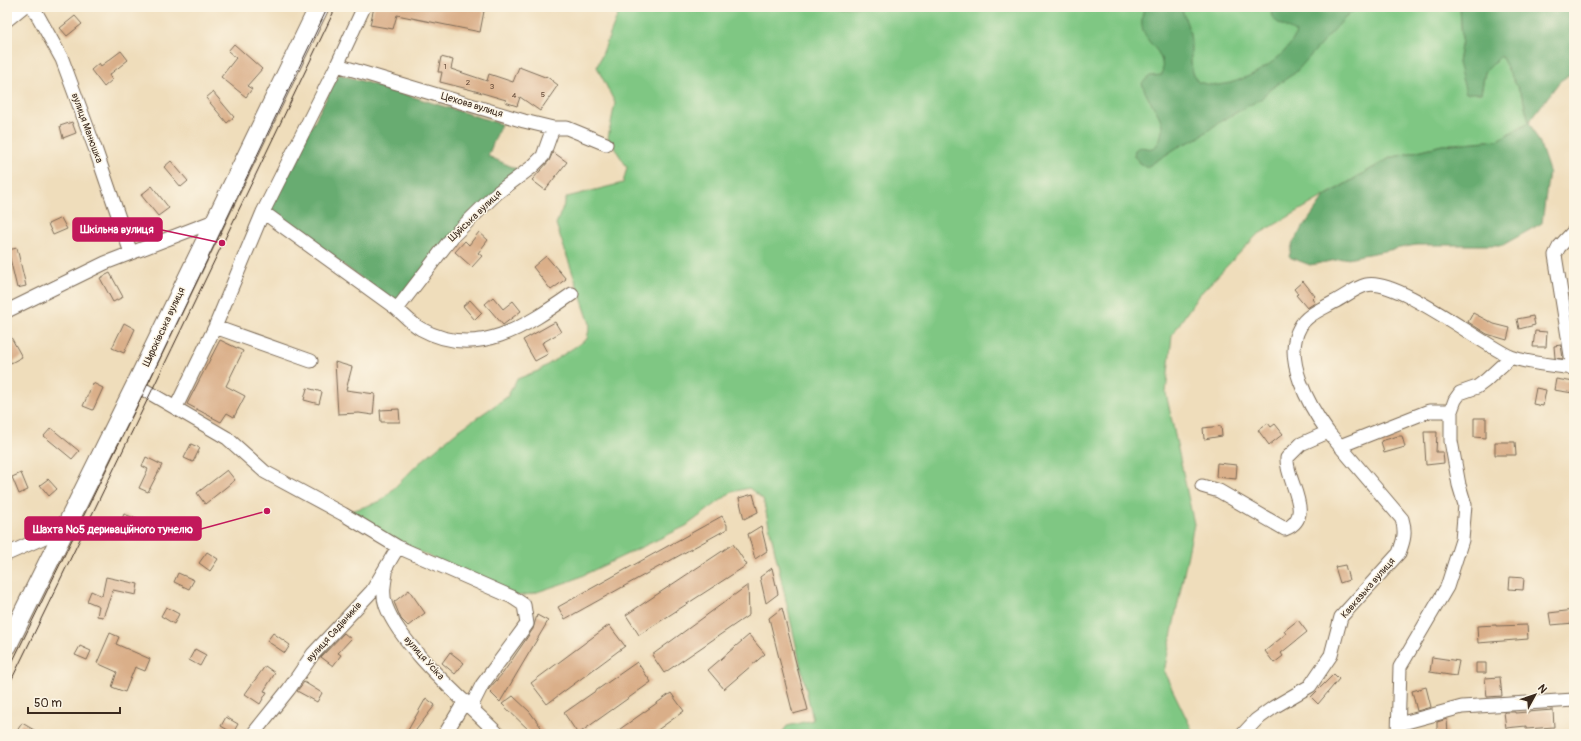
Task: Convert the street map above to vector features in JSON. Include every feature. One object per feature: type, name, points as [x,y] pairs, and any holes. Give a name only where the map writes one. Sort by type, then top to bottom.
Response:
[{"type":"main road","name":"Широківська вулиця","points":[[7,646],[136,385],[214,221],[319,7]]},
{"type":"street","points":[[7,20],[23,7]]},
{"type":"street","name":"вулиця Манюшка","points":[[33,7],[62,59],[96,151],[130,253]]},
{"type":"street","points":[[176,407],[215,327],[263,212],[337,65],[364,7]]},
{"type":"street","name":"Цехова вулиця","points":[[337,65],[524,121],[552,128],[567,128],[606,144]]},
{"type":"street","name":"Шуйська вулиця","points":[[397,309],[453,236],[497,193],[532,168],[543,156],[552,128]]},
{"type":"street","points":[[263,212],[397,309],[419,328],[437,336],[454,341],[476,341],[515,330],[537,318],[572,294]]},
{"type":"street","points":[[7,311],[105,263],[214,221]]},
{"type":"street","points":[[1574,230],[1558,247],[1555,256],[1574,368],[1511,357],[1481,384],[1460,393],[1455,400],[1451,411],[1450,441],[1459,485],[1465,505],[1462,540],[1447,587],[1400,667],[1399,729],[1462,707],[1574,700]]},
{"type":"street","name":"Кавказька вулиця","points":[[1243,734],[1256,720],[1274,707],[1310,686],[1331,655],[1341,617],[1399,553],[1404,541],[1405,530],[1402,518],[1328,432],[1318,418],[1296,370],[1292,352],[1294,336],[1301,324],[1315,312],[1366,285],[1376,284],[1400,293],[1450,319],[1511,357]]},
{"type":"street","points":[[215,327],[311,361]]},
{"type":"street","points":[[136,385],[227,438],[265,472],[343,514],[398,547],[512,597],[524,605],[527,624],[482,685],[472,705],[475,711]]},
{"type":"street","points":[[1340,446],[1429,411],[1451,411]]},
{"type":"street","points":[[1202,486],[1219,491],[1285,529],[1296,522],[1299,513],[1299,508],[1286,466],[1287,458],[1302,444],[1328,432]]},
{"type":"street","points":[[7,554],[65,528]]},
{"type":"street","name":"вулиця Садівників","points":[[253,734],[285,694],[313,654],[372,591],[398,547]]},
{"type":"street","name":"вулиця Усіка","points":[[387,565],[383,590],[386,605],[396,626],[413,648],[498,734]]},
{"type":"street","points":[[445,734],[465,701]]},
{"type":"green space","points":[[621,7],[1460,7],[1462,40],[1458,63],[1481,93],[1485,72],[1501,55],[1523,98],[1529,122],[1498,140],[1442,145],[1390,158],[1257,235],[1198,296],[1172,335],[1166,393],[1194,524],[1164,672],[1194,734],[781,734],[787,726],[813,720],[763,499],[749,488],[732,492],[686,526],[573,580],[531,594],[512,597],[343,514],[381,501],[417,465],[455,433],[507,397],[517,379],[538,371],[587,339],[590,324],[556,224],[567,197],[623,183],[627,167],[608,138],[615,103],[597,67]]},
{"type":"green space","points":[[1144,7],[1181,7],[1190,34],[1191,65],[1195,76],[1198,82],[1214,85],[1237,81],[1262,69],[1273,61],[1291,43],[1296,33],[1274,20],[1271,13],[1277,7],[1358,7],[1344,19],[1295,73],[1269,90],[1261,99],[1221,121],[1198,138],[1178,147],[1147,167],[1140,163],[1134,156],[1135,150],[1139,147],[1154,149],[1160,139],[1162,130],[1161,122],[1145,92],[1142,83],[1150,76],[1162,75],[1162,66],[1161,58],[1144,33],[1142,21]]},
{"type":"green space","points":[[1460,7],[1574,7],[1574,72],[1560,81],[1529,122],[1523,98],[1501,56],[1485,72],[1481,93],[1466,93],[1458,63],[1462,40]]},
{"type":"green space","points":[[339,74],[501,124],[488,156],[521,171],[395,303],[268,210]]},
{"type":"green space","points":[[1529,122],[1540,144],[1549,171],[1542,223],[1503,245],[1416,245],[1310,265],[1289,257],[1293,242],[1325,196],[1390,158],[1442,145],[1498,140]]},
{"type":"building","points":[[374,7],[464,7],[484,11],[480,32],[397,15],[393,29],[370,25]]},
{"type":"building","points":[[75,16],[82,24],[67,36],[60,28]]},
{"type":"building","points":[[234,44],[262,69],[247,86],[252,89],[246,97],[221,77],[236,58],[228,51]]},
{"type":"building","points":[[121,51],[128,60],[109,75],[112,80],[104,87],[91,70],[99,63],[101,66]]},
{"type":"building","points":[[441,57],[453,60],[451,69],[487,81],[489,74],[513,82],[519,67],[545,77],[546,76],[558,85],[540,111],[520,97],[517,106],[505,102],[506,100],[440,82],[442,72],[438,72]]},
{"type":"building","points":[[213,92],[234,117],[227,123],[206,98]]},
{"type":"building","points":[[72,122],[76,133],[63,138],[60,126]]},
{"type":"building","points":[[553,152],[567,162],[545,190],[532,180],[549,161]]},
{"type":"building","points":[[171,161],[188,181],[181,187],[164,167]]},
{"type":"building","points":[[152,186],[169,208],[158,216],[141,195]]},
{"type":"building","points":[[61,218],[67,229],[53,235],[48,224]]},
{"type":"building","points":[[479,232],[488,240],[478,253],[482,256],[472,267],[455,252],[465,241],[469,245]]},
{"type":"building","points":[[17,248],[26,286],[17,288],[8,250]]},
{"type":"building","points":[[546,256],[566,279],[551,290],[533,267]]},
{"type":"building","points":[[110,273],[123,297],[113,302],[100,278]]},
{"type":"building","points":[[1303,281],[1315,296],[1312,299],[1315,303],[1307,308],[1296,295],[1298,294],[1294,289]]},
{"type":"building","points":[[493,297],[503,309],[513,301],[521,311],[503,325],[485,304]]},
{"type":"building","points":[[470,300],[482,313],[475,320],[463,306]]},
{"type":"building","points":[[1473,313],[1494,324],[1510,328],[1507,340],[1487,334],[1468,322]]},
{"type":"building","points":[[1533,316],[1535,325],[1519,329],[1517,319]]},
{"type":"building","points":[[555,322],[561,332],[542,343],[548,354],[535,361],[523,340]]},
{"type":"building","points":[[124,323],[135,329],[124,353],[112,348]]},
{"type":"building","points":[[7,330],[22,357],[11,363],[7,355]]},
{"type":"building","points":[[1535,331],[1547,332],[1546,347],[1533,347]]},
{"type":"building","points":[[220,340],[243,351],[226,386],[245,396],[234,417],[227,413],[221,422],[187,404]]},
{"type":"building","points":[[1561,345],[1563,359],[1555,358],[1554,346]]},
{"type":"building","points":[[335,362],[352,367],[346,390],[375,394],[373,415],[359,413],[338,414]]},
{"type":"building","points":[[1556,379],[1574,382],[1573,393],[1554,390]]},
{"type":"building","points":[[93,383],[103,388],[93,410],[83,406]]},
{"type":"building","points":[[307,388],[322,392],[319,404],[304,400]]},
{"type":"building","points":[[1536,388],[1546,390],[1543,406],[1533,404]]},
{"type":"building","points":[[399,409],[400,422],[381,422],[380,410]]},
{"type":"building","points":[[1474,418],[1486,418],[1486,438],[1474,437]]},
{"type":"building","points":[[1268,423],[1271,427],[1275,424],[1283,434],[1269,445],[1258,430]]},
{"type":"building","points":[[1221,426],[1222,436],[1204,439],[1203,428]]},
{"type":"building","points":[[51,428],[79,451],[72,459],[44,436]]},
{"type":"building","points":[[1424,432],[1437,432],[1436,452],[1443,452],[1444,463],[1426,465]]},
{"type":"building","points":[[1402,436],[1405,447],[1384,453],[1381,441]]},
{"type":"building","points":[[1495,442],[1515,442],[1516,455],[1495,455]]},
{"type":"building","points":[[191,444],[200,448],[193,462],[184,458]]},
{"type":"building","points":[[146,457],[162,465],[148,492],[139,488],[148,469],[142,466]]},
{"type":"building","points":[[1217,463],[1237,465],[1236,479],[1216,477]]},
{"type":"building","points":[[227,470],[235,480],[205,504],[197,493]]},
{"type":"building","points":[[21,473],[28,490],[19,494],[12,477]]},
{"type":"building","points":[[48,479],[57,489],[49,496],[40,485]]},
{"type":"building","points":[[753,494],[758,512],[744,519],[739,498]]},
{"type":"building","points":[[124,514],[137,519],[133,529],[120,523]]},
{"type":"building","points":[[722,516],[727,525],[727,529],[565,619],[558,607]]},
{"type":"building","points":[[761,526],[767,551],[755,559],[748,534]]},
{"type":"building","points":[[733,544],[747,565],[639,635],[626,615]]},
{"type":"building","points":[[207,552],[218,559],[210,571],[199,563]]},
{"type":"building","points":[[1345,565],[1349,580],[1340,583],[1335,567]]},
{"type":"building","points":[[772,568],[778,594],[766,603],[760,577]]},
{"type":"building","points":[[178,573],[194,580],[189,589],[174,582]]},
{"type":"building","points":[[106,577],[138,584],[136,595],[113,590],[103,617],[97,616],[99,606],[87,601],[91,591],[102,596]]},
{"type":"building","points":[[1510,577],[1524,578],[1523,590],[1509,589]]},
{"type":"building","points":[[748,585],[749,615],[664,673],[652,655]]},
{"type":"building","points":[[409,590],[425,613],[408,626],[401,619],[394,602]]},
{"type":"building","points":[[166,607],[179,614],[174,624],[161,616]]},
{"type":"building","points":[[782,608],[808,710],[793,714],[769,618]]},
{"type":"building","points":[[1574,610],[1574,623],[1551,625],[1549,613]]},
{"type":"building","points":[[537,615],[548,621],[500,702],[488,690],[503,673],[533,629]]},
{"type":"building","points":[[1298,620],[1307,632],[1281,653],[1283,656],[1274,663],[1265,651],[1286,634],[1284,631]]},
{"type":"building","points":[[609,625],[625,646],[547,704],[531,683]]},
{"type":"building","points":[[1527,625],[1528,639],[1478,643],[1477,626]]},
{"type":"building","points":[[110,633],[119,637],[116,644],[150,659],[145,671],[135,667],[125,692],[112,687],[117,672],[97,663]]},
{"type":"building","points":[[273,633],[290,645],[285,653],[267,641]]},
{"type":"building","points":[[344,633],[351,639],[338,653],[341,655],[333,666],[321,657]]},
{"type":"building","points":[[749,635],[765,654],[724,689],[708,670]]},
{"type":"building","points":[[80,646],[91,651],[87,660],[75,655]]},
{"type":"building","points":[[195,649],[206,655],[200,666],[189,660]]},
{"type":"building","points":[[450,652],[464,663],[455,674],[442,663]]},
{"type":"building","points":[[1432,657],[1459,661],[1456,676],[1430,672]]},
{"type":"building","points":[[637,662],[651,682],[578,734],[564,713]]},
{"type":"building","points":[[1476,663],[1486,663],[1486,673],[1476,673]]},
{"type":"building","points":[[265,666],[275,673],[264,691],[267,692],[260,704],[245,694]]},
{"type":"building","points":[[1334,674],[1339,679],[1318,704],[1311,697]]},
{"type":"building","points":[[1500,677],[1502,696],[1487,697],[1485,678]]},
{"type":"building","points":[[304,682],[322,693],[317,702],[297,691]]},
{"type":"building","points":[[1426,687],[1431,707],[1417,711],[1412,691]]},
{"type":"building","points":[[671,693],[684,711],[652,734],[613,734]]},
{"type":"building","points":[[513,696],[530,712],[546,734],[533,734],[502,704]]},
{"type":"building","points":[[426,698],[435,705],[413,734],[410,734],[407,732]]},
{"type":"building","points":[[1553,710],[1554,727],[1526,729],[1526,726],[1506,728],[1504,712],[1515,713]]},
{"type":"building","points":[[226,717],[238,724],[233,733],[221,726]]},
{"type":"building","points":[[1447,719],[1448,734],[1437,734],[1437,722]]},
{"type":"building","points":[[22,723],[41,734],[15,734]]},
{"type":"tram line","points":[[7,673],[145,390],[328,7]]},
{"type":"tram line","points":[[7,689],[336,7]]},
{"type":"place","name":"Шкільна вулиця","points":[[222,243]]},
{"type":"place","name":"Шахта №5 дериваційного тунелю","points":[[267,511]]}]
